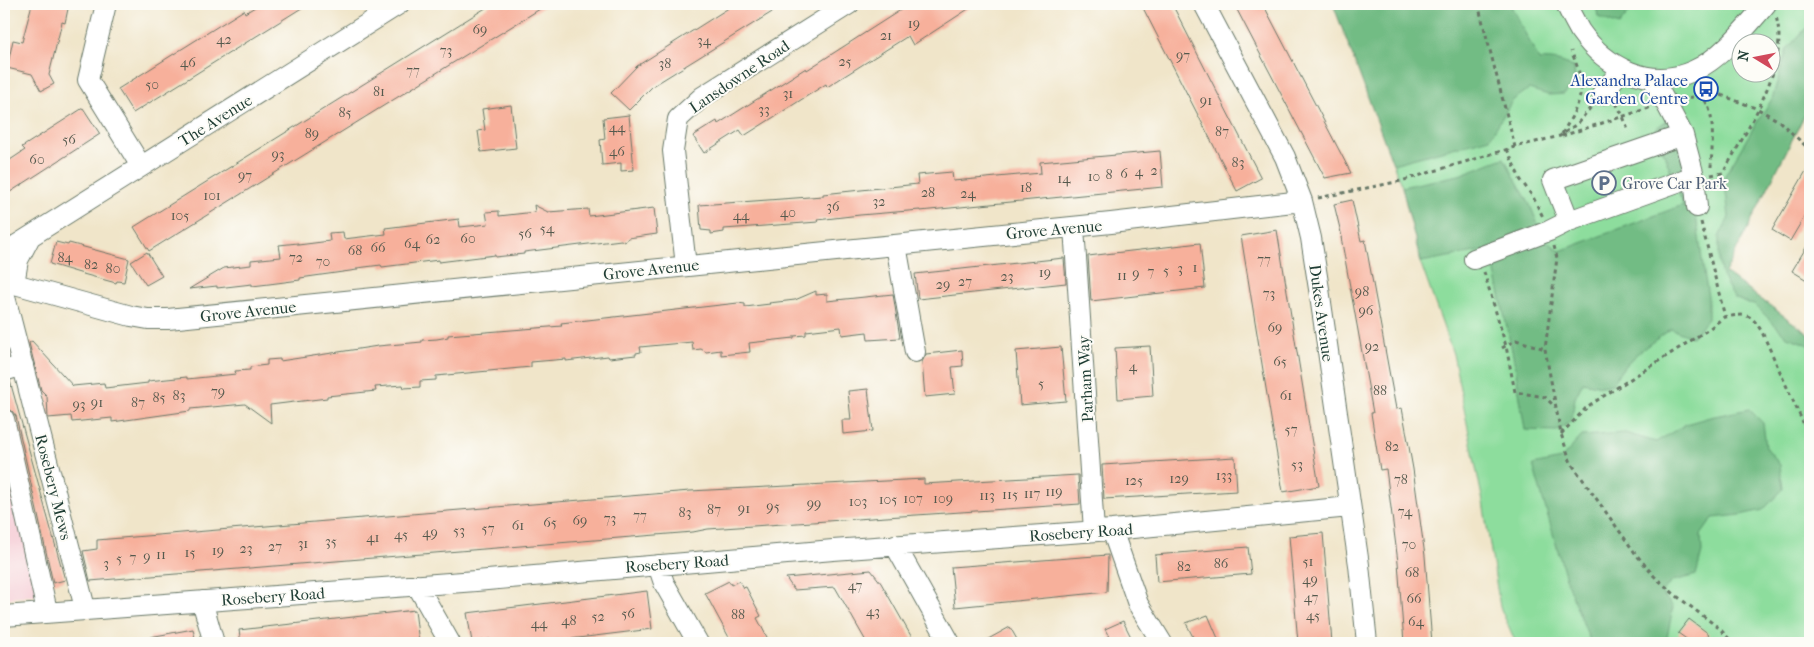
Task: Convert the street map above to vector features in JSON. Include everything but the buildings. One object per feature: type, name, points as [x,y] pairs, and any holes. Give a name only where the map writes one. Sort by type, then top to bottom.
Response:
[{"type":"street","points":[[106,4],[88,80],[141,166]]},
{"type":"street","name":"The Avenue","points":[[4,253],[399,4]]},
{"type":"street","name":"Lansdowne Road","points":[[686,266],[673,151],[678,120],[702,98],[849,4]]},
{"type":"street","name":"Dukes Avenue","points":[[1204,4],[1285,157],[1302,202],[1318,280],[1359,565],[1367,643]]},
{"type":"street","points":[[1566,4],[1588,42],[1606,59],[1637,76],[1653,79],[1673,77],[1694,71],[1712,59],[1770,9]]},
{"type":"street","points":[[1602,94],[1622,69]]},
{"type":"street","points":[[1653,79],[1703,176],[1697,207]]},
{"type":"street","points":[[1569,222],[1553,180],[1683,135]]},
{"type":"street","points":[[1477,258],[1569,222],[1703,176]]},
{"type":"street","name":"Grove Avenue","points":[[7,286],[131,316],[148,319],[168,318],[1074,227],[1302,202]]},
{"type":"street","name":"Parham Way","points":[[1074,227],[1103,531],[1138,604],[1162,643]]},
{"type":"street","points":[[7,286],[31,235]]},
{"type":"street","points":[[896,245],[915,352]]},
{"type":"street","name":"Rosebery Mews","points":[[7,286],[23,365],[85,608]]},
{"type":"street","points":[[4,371],[23,365]]},
{"type":"street","name":"Rosebery Mews","points":[[4,419],[47,611]]},
{"type":"street","name":"Rosebery Road","points":[[4,616],[85,608],[417,585],[896,545],[1103,531],[1350,507]]},
{"type":"street","points":[[896,545],[950,643]]},
{"type":"street","points":[[658,565],[664,583],[698,643]]},
{"type":"street","points":[[417,585],[450,643]]},
{"type":"street","points":[[202,601],[214,643]]},
{"type":"path","points":[[1478,4],[1515,147]]},
{"type":"path","points":[[1699,96],[1707,104],[1712,131],[1703,176],[1723,173],[1767,92],[1774,68],[1778,46],[1778,24],[1770,9]]},
{"type":"path","points":[[1560,136],[1580,100],[1582,83],[1580,71],[1571,51]]},
{"type":"path","points":[[1560,136],[1578,123],[1602,94]]},
{"type":"path","points":[[1302,202],[1401,181],[1507,149],[1560,136],[1687,96],[1721,94],[1758,109],[1779,121],[1810,150]]},
{"type":"path","points":[[1623,116],[1628,130]]},
{"type":"path","points":[[1507,149],[1520,180],[1533,197],[1549,231],[1557,258],[1545,349],[1561,434],[1571,463],[1654,576],[1674,594],[1719,628],[1733,643]]},
{"type":"path","points":[[1697,207],[1724,317]]},
{"type":"path","points":[[1477,258],[1506,346],[1515,392],[1545,397],[1556,408]]},
{"type":"path","points":[[1561,434],[1588,406],[1709,329],[1724,317],[1742,314],[1754,318],[1762,332],[1810,438]]},
{"type":"path","points":[[1502,348],[1516,340],[1545,349]]},
{"type":"shaded area","points":[[4,321],[15,365],[4,368]]},
{"type":"shaded area","points":[[4,451],[40,594],[4,599]]},
{"type":"green space","points":[[1333,4],[1810,4],[1810,104],[1725,273],[1810,335],[1810,643],[1516,643],[1500,607],[1483,502],[1453,354],[1422,267],[1402,187]]},
{"type":"green space","points":[[1333,4],[1510,4],[1539,60],[1557,61],[1574,68],[1575,82],[1564,94],[1548,95],[1529,89],[1512,101],[1490,138],[1393,164]]},
{"type":"green space","points":[[1596,4],[1633,4],[1634,6],[1619,25],[1598,17]]},
{"type":"green space","points":[[1806,28],[1810,29],[1810,104],[1725,273],[1810,335],[1810,347],[1805,343],[1787,337],[1756,306],[1734,298],[1722,276],[1719,263],[1719,237],[1729,217],[1724,177],[1772,99],[1777,82],[1782,82],[1782,66],[1787,49]]},
{"type":"green space","points":[[1670,118],[1694,200],[1708,296],[1708,319],[1692,337],[1671,329],[1631,359],[1613,384],[1601,386],[1583,382],[1575,398],[1571,421],[1557,431],[1525,430],[1514,360],[1493,263],[1486,250],[1421,262],[1402,187],[1459,175],[1504,158],[1530,205],[1544,239],[1560,251],[1683,205],[1655,129]]},
{"type":"green space","points":[[1749,409],[1763,423],[1766,447],[1780,465],[1783,489],[1763,510],[1713,518],[1701,535],[1702,552],[1696,575],[1673,581],[1661,592],[1673,607],[1666,643],[1591,643],[1568,585],[1533,465],[1561,459],[1582,436],[1625,433],[1656,442],[1686,424]]},
{"type":"place","name":"Alexandra Palace Garden Centre","points":[[1706,89]]},
{"type":"place","name":"Grove Car Park","points":[[1604,183]]}]
